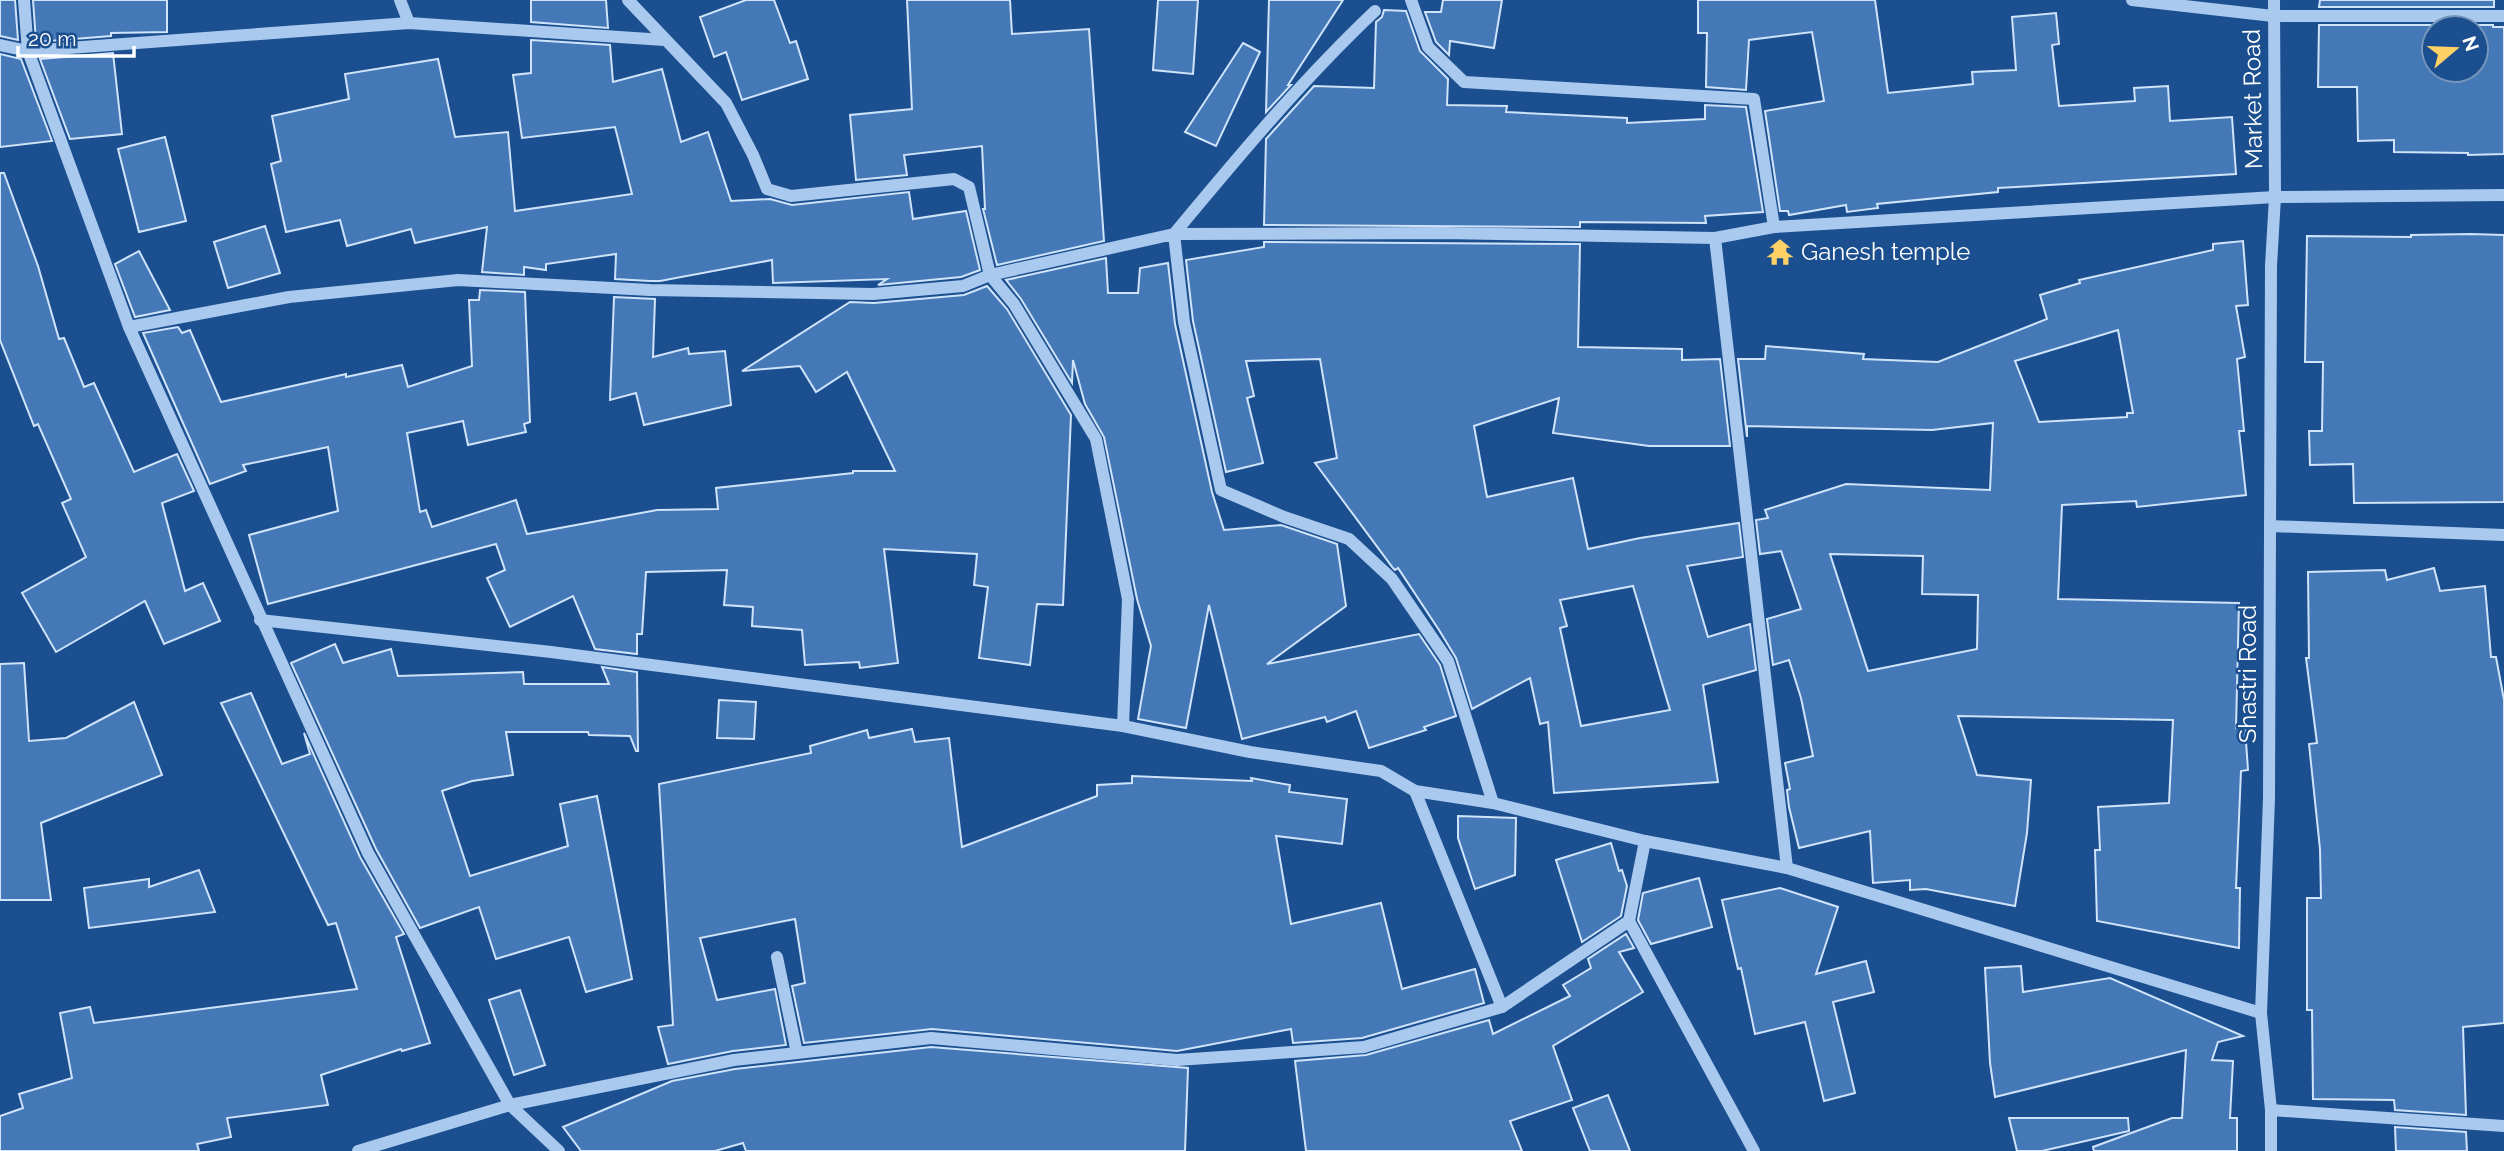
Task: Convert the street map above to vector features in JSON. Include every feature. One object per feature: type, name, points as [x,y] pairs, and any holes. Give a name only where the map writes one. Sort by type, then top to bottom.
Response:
[{"type":"street","points":[[24,0],[28,51],[129,327],[368,853],[510,1105],[559,1151]]},
{"type":"street","points":[[400,0],[409,23]]},
{"type":"street","points":[[628,0],[726,103],[767,189],[791,196],[954,179],[969,187],[990,275],[1014,304],[1096,439],[1128,598],[1123,726]]},
{"type":"street","points":[[1410,0],[1429,47],[1464,82],[1754,99],[1774,227]]},
{"type":"street","points":[[2132,0],[2273,16],[2504,16]]},
{"type":"street","name":"Market Road","points":[[2274,0],[2275,197]]},
{"type":"street","points":[[1374,11],[1333,51],[1259,132],[1174,234],[1184,322],[1221,490],[1284,517],[1349,539],[1392,579],[1448,661],[1493,803]]},
{"type":"street","points":[[0,45],[28,51],[409,23],[664,40]]},
{"type":"street","points":[[129,327],[289,297],[458,280],[650,290],[873,294],[962,286],[990,275],[1174,234],[1444,233],[1715,238],[1774,227],[2275,197],[2504,195]]},
{"type":"street","name":"Shastri Road","points":[[2272,1151],[2271,1110],[2261,1013],[2269,798],[2271,265],[2275,197]]},
{"type":"street","points":[[1715,238],[1787,868]]},
{"type":"street","points":[[2270,526],[2504,535]]},
{"type":"street","points":[[260,620],[551,652],[1123,726],[1250,752],[1381,771],[1416,791],[1493,803],[1645,841],[1787,868],[2261,1013]]},
{"type":"street","points":[[1416,791],[1502,1007]]},
{"type":"street","points":[[1645,841],[1629,921],[1754,1151]]},
{"type":"street","points":[[358,1151],[510,1105],[734,1060],[931,1038],[1177,1060],[1364,1047],[1502,1007],[1629,921]]},
{"type":"street","points":[[777,957],[797,1053]]},
{"type":"street","points":[[2271,1110],[2504,1126]]},
{"type":"building","points":[[0,0],[15,0],[18,40],[0,36]]},
{"type":"building","points":[[33,0],[167,0],[167,32],[111,33],[111,36],[36,42]]},
{"type":"building","points":[[531,0],[606,0],[608,28],[531,22]]},
{"type":"building","points":[[746,0],[774,0],[790,43],[796,41],[808,79],[742,100],[726,52],[714,57],[700,17]]},
{"type":"building","points":[[907,0],[1010,0],[1012,34],[1089,29],[1104,241],[997,265],[983,209],[982,146],[904,155],[907,175],[856,180],[850,115],[912,109]]},
{"type":"building","points":[[1158,0],[1198,0],[1193,74],[1153,70]]},
{"type":"building","points":[[1269,0],[1343,0],[1288,85],[1291,85],[1266,112]]},
{"type":"building","points":[[1443,0],[1502,0],[1494,48],[1450,41],[1449,55],[1436,42],[1425,12],[1441,12]]},
{"type":"building","points":[[1698,0],[1875,0],[1888,93],[1973,84],[1972,72],[2016,70],[2012,17],[2056,13],[2059,44],[2052,45],[2059,106],[2135,101],[2134,88],[2168,86],[2170,121],[2232,117],[2236,174],[1998,188],[1998,192],[1877,204],[1878,208],[1847,212],[1846,205],[1789,215],[1788,211],[1780,211],[1765,111],[1824,101],[1812,32],[1749,40],[1746,90],[1706,87],[1707,33],[1698,33]]},
{"type":"building","points":[[2320,0],[2494,0],[2494,7],[2319,7]]},
{"type":"building","points":[[1384,10],[1406,11],[1420,51],[1448,79],[1447,105],[1507,106],[1506,112],[1627,118],[1627,123],[1705,119],[1705,105],[1746,107],[1763,212],[1705,216],[1706,223],[1580,222],[1580,227],[1264,225],[1266,139],[1314,86],[1374,88],[1376,22],[1382,17]]},
{"type":"building","points":[[2319,25],[2420,25],[2420,84],[2490,84],[2490,25],[2504,27],[2504,154],[2394,152],[2394,140],[2358,141],[2357,87],[2318,87]]},
{"type":"building","points":[[531,40],[610,45],[613,82],[662,69],[681,142],[708,132],[731,201],[770,199],[792,205],[909,192],[913,219],[966,211],[980,270],[961,277],[878,285],[887,279],[773,283],[772,260],[650,281],[615,279],[616,254],[546,264],[546,270],[524,267],[524,275],[482,272],[487,227],[415,243],[411,229],[347,246],[340,220],[286,232],[271,164],[281,161],[272,116],[349,99],[345,74],[438,59],[455,137],[508,132],[515,211],[632,194],[615,127],[522,138],[513,75],[531,73]]},
{"type":"building","points":[[1243,43],[1260,52],[1216,146],[1185,132]]},
{"type":"building","points":[[113,53],[122,134],[70,139],[40,59]]},
{"type":"building","points":[[0,54],[21,59],[52,141],[0,147]]},
{"type":"building","points":[[165,137],[186,221],[139,232],[118,149]]},
{"type":"building","points":[[0,173],[4,173],[38,266],[59,339],[64,338],[84,387],[94,383],[134,472],[177,454],[194,491],[162,503],[185,591],[203,583],[220,621],[164,644],[145,601],[56,652],[22,593],[86,557],[62,503],[71,499],[38,424],[34,426],[0,340]]},
{"type":"building","points":[[265,226],[280,273],[228,288],[214,242]]},
{"type":"building","points":[[2504,235],[2504,502],[2354,503],[2353,464],[2310,465],[2309,431],[2322,431],[2323,362],[2305,362],[2307,236],[2411,237]]},
{"type":"building","points":[[2243,241],[2248,305],[2236,306],[2245,357],[2237,359],[2244,431],[2239,431],[2246,495],[2137,507],[2136,501],[2062,505],[2058,599],[2239,603],[2236,728],[2245,727],[2248,770],[2241,771],[2236,888],[2240,888],[2239,948],[2097,921],[2095,850],[2100,850],[2098,807],[2169,803],[2173,720],[1958,716],[1977,775],[2031,780],[2027,833],[2015,906],[1926,889],[1910,890],[1910,880],[1873,883],[1870,831],[1799,848],[1789,807],[1787,790],[1790,789],[1785,763],[1813,756],[1801,698],[1789,660],[1773,665],[1767,619],[1801,609],[1781,551],[1760,554],[1756,520],[1768,518],[1765,510],[1846,484],[1990,490],[1993,423],[1932,430],[1747,426],[1747,437],[1738,359],[1765,359],[1766,346],[1864,354],[1863,359],[1938,362],[2047,319],[2040,295],[2080,283],[2079,280],[2213,250],[2213,244]],"holes":[[[2118,330],[2133,413],[2127,413],[2127,417],[2039,422],[2015,361]],[[1830,554],[1923,556],[1922,594],[1978,595],[1977,649],[1868,671]]]},
{"type":"building","points":[[1264,242],[1580,244],[1578,347],[1682,349],[1682,360],[1720,359],[1730,446],[1649,446],[1553,433],[1559,398],[1474,426],[1487,497],[1573,478],[1588,549],[1739,523],[1743,557],[1687,566],[1708,637],[1750,624],[1756,670],[1703,685],[1718,782],[1554,793],[1548,722],[1540,724],[1530,678],[1472,709],[1456,658],[1439,630],[1398,568],[1393,568],[1315,463],[1337,458],[1320,359],[1246,361],[1254,396],[1247,398],[1263,463],[1226,472],[1193,321],[1186,260],[1264,247]],"holes":[[[1633,586],[1670,710],[1581,726],[1560,628],[1567,626],[1560,600]]]},
{"type":"building","points":[[139,251],[170,310],[135,317],[115,264]]},
{"type":"building","points":[[1106,258],[1108,293],[1138,293],[1140,268],[1168,263],[1175,324],[1212,492],[1224,530],[1281,525],[1337,544],[1346,606],[1267,664],[1419,634],[1440,665],[1456,716],[1424,727],[1426,730],[1369,748],[1356,711],[1327,722],[1325,717],[1242,739],[1209,605],[1186,728],[1138,719],[1151,646],[1137,599],[1104,437],[1085,404],[1073,360],[1072,383],[1021,299],[1006,280]]},
{"type":"building","points":[[987,286],[1007,309],[1071,415],[1063,605],[1037,604],[1030,665],[979,658],[988,587],[974,585],[977,554],[884,549],[898,663],[860,668],[859,662],[805,665],[802,630],[752,626],[753,607],[724,605],[727,570],[646,572],[642,634],[637,634],[637,654],[595,649],[573,596],[510,627],[487,578],[505,570],[496,544],[268,604],[249,535],[338,511],[328,447],[243,465],[246,471],[210,484],[143,333],[178,327],[182,333],[190,330],[221,402],[346,374],[346,377],[402,365],[408,387],[472,366],[469,300],[479,300],[480,290],[525,292],[530,422],[524,424],[526,432],[468,445],[463,421],[407,433],[420,512],[426,510],[432,527],[516,500],[527,534],[657,510],[718,509],[716,488],[853,471],[895,471],[847,372],[816,392],[800,366],[742,371],[850,302],[874,303],[964,295]]},
{"type":"building","points":[[614,297],[655,299],[653,357],[688,348],[689,354],[725,351],[731,405],[644,425],[636,393],[610,400]]},
{"type":"building","points":[[2434,568],[2440,591],[2485,586],[2491,657],[2496,657],[2504,700],[2504,1023],[2463,1027],[2466,1115],[2395,1110],[2394,1100],[2313,1099],[2312,1010],[2307,1010],[2307,898],[2321,898],[2320,849],[2309,744],[2317,743],[2306,658],[2309,658],[2308,572],[2385,570],[2387,580]]},
{"type":"building","points":[[335,644],[343,663],[391,649],[398,676],[523,672],[524,684],[609,684],[602,667],[637,672],[638,751],[630,736],[589,735],[588,732],[506,732],[513,775],[472,781],[442,791],[470,876],[568,846],[560,804],[597,796],[632,979],[586,992],[569,937],[496,959],[479,907],[420,928],[376,849],[291,663]]},
{"type":"building","points":[[24,663],[29,741],[66,738],[134,702],[162,775],[41,823],[51,900],[0,900],[0,664]]},
{"type":"building","points":[[251,693],[282,764],[310,754],[304,733],[360,857],[404,934],[396,937],[430,1043],[402,1051],[401,1049],[321,1075],[328,1105],[227,1118],[231,1137],[197,1144],[199,1151],[0,1151],[0,1116],[23,1108],[19,1094],[72,1078],[60,1013],[90,1007],[94,1023],[357,989],[336,923],[328,925],[221,703]]},
{"type":"building","points":[[719,700],[756,702],[754,739],[717,738]]},
{"type":"building","points":[[912,729],[915,742],[949,738],[962,847],[1097,796],[1097,785],[1132,783],[1132,776],[1252,781],[1251,778],[1290,785],[1289,792],[1347,799],[1342,844],[1276,836],[1291,924],[1381,903],[1402,989],[1475,969],[1484,1003],[1362,1038],[1293,1043],[1291,1029],[1177,1051],[932,1029],[804,1043],[792,986],[805,983],[795,919],[700,938],[717,1000],[775,989],[786,1045],[733,1051],[668,1064],[658,1027],[673,1025],[659,784],[811,753],[810,746],[867,730],[869,738]]},
{"type":"building","points":[[1458,816],[1516,818],[1515,875],[1475,889],[1458,838]]},
{"type":"building","points":[[1611,843],[1619,871],[1622,870],[1627,886],[1621,916],[1582,942],[1556,860]]},
{"type":"building","points":[[199,870],[215,912],[89,928],[84,888],[149,879],[149,887]]},
{"type":"building","points":[[1699,878],[1712,927],[1651,944],[1638,920],[1643,893]]},
{"type":"building","points":[[1780,888],[1838,907],[1816,974],[1866,961],[1874,992],[1833,1002],[1855,1093],[1824,1101],[1805,1022],[1755,1034],[1741,968],[1738,969],[1722,900]]},
{"type":"building","points":[[1626,934],[1634,948],[1619,952],[1643,992],[1553,1046],[1572,1100],[1510,1121],[1522,1151],[1306,1151],[1295,1061],[1366,1055],[1489,1020],[1493,1034],[1570,996],[1563,985],[1591,968],[1588,959]]},
{"type":"building","points":[[2021,966],[2023,992],[2110,978],[2243,1036],[2218,1042],[2212,1060],[2233,1061],[2230,1118],[2237,1118],[2237,1151],[2094,1151],[2093,1147],[2172,1118],[2182,1118],[2186,1050],[1995,1097],[1990,1063],[1985,968]]},
{"type":"building","points":[[520,990],[545,1065],[514,1075],[489,1000]]},
{"type":"building","points":[[931,1047],[1188,1068],[1185,1151],[746,1151],[743,1143],[715,1151],[581,1151],[563,1127],[672,1081],[735,1069]]},
{"type":"building","points":[[1608,1095],[1630,1151],[1590,1151],[1573,1108]]},
{"type":"building","points":[[2009,1118],[2128,1118],[2129,1131],[2042,1151],[2017,1151]]},
{"type":"building","points":[[2395,1127],[2466,1132],[2467,1151],[2396,1151]]},
{"type":"place","name":"Ganesh temple","points":[[1780,252]]}]
